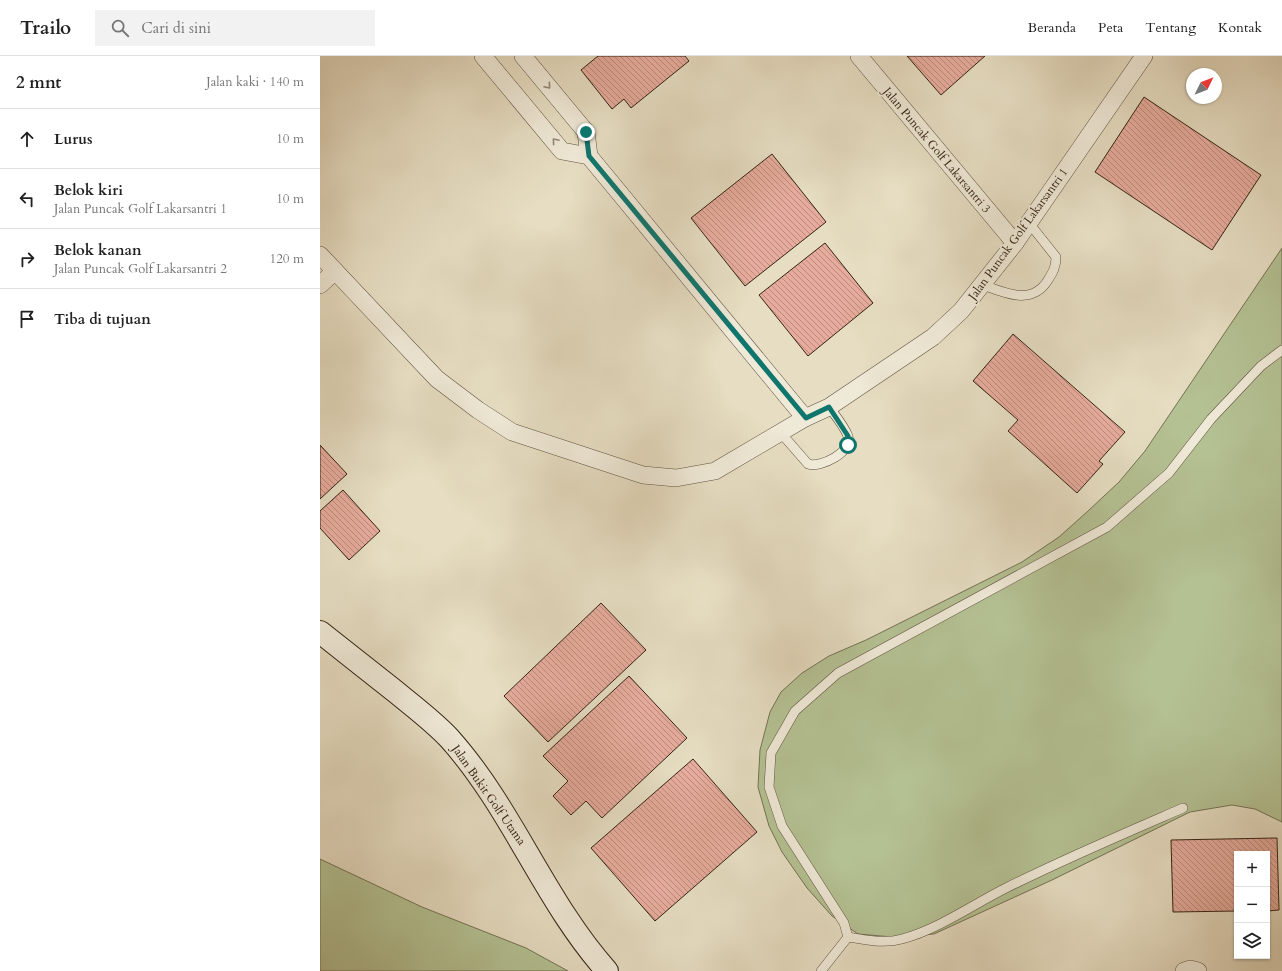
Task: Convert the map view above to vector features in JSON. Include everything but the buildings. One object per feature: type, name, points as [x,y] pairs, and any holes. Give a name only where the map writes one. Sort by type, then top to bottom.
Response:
[{"type":"street","points":[[483,56],[562,150],[589,156]]},
{"type":"street","points":[[523,56],[586,132],[589,156],[806,418]]},
{"type":"street","name":"Jalan Puncak Golf Lakarsantri 3","points":[[859,56],[1015,243]]},
{"type":"street","name":"Jalan Puncak Golf Lakarsantri 1","points":[[320,255],[437,379],[478,410],[512,432],[644,475],[676,478],[715,471],[780,432],[829,407],[933,337],[961,311],[1015,243],[1144,56]]},
{"type":"street","points":[[320,285],[335,271]]},
{"type":"street","name":"Jalan Bukit Golf Utama","points":[[320,632],[418,710],[448,738],[474,770],[509,821],[590,952],[607,971]]},
{"type":"street","points":[[1184,971],[1190,969],[1198,971]]},
{"type":"lane","points":[[983,285],[1013,295],[1030,295],[1043,288],[1056,267],[1056,257],[1029,223]]},
{"type":"lane","points":[[848,937],[844,924],[782,826],[769,787],[771,753],[795,711],[838,673],[1107,527],[1169,473],[1211,419],[1261,366],[1282,350]]},
{"type":"lane","points":[[780,432],[808,464],[815,466],[824,464],[848,445],[848,436],[829,407]]},
{"type":"lane","points":[[848,937],[881,942],[902,939],[935,927],[992,895],[1068,857],[1183,808]]},
{"type":"lane","points":[[821,971],[848,937]]},
{"type":"green space","points":[[1282,248],[1282,822],[1255,809],[1232,805],[1190,812],[1052,880],[934,934],[893,937],[858,934],[832,916],[807,888],[782,852],[769,826],[758,787],[760,750],[770,712],[781,692],[802,673],[829,656],[866,640],[1022,562],[1059,537],[1119,482],[1145,451]]},
{"type":"green space","points":[[320,859],[422,907],[526,948],[568,971],[320,971]]},
{"type":"route","points":[[586,132],[589,156],[806,418],[829,407],[848,436],[848,445]]}]
